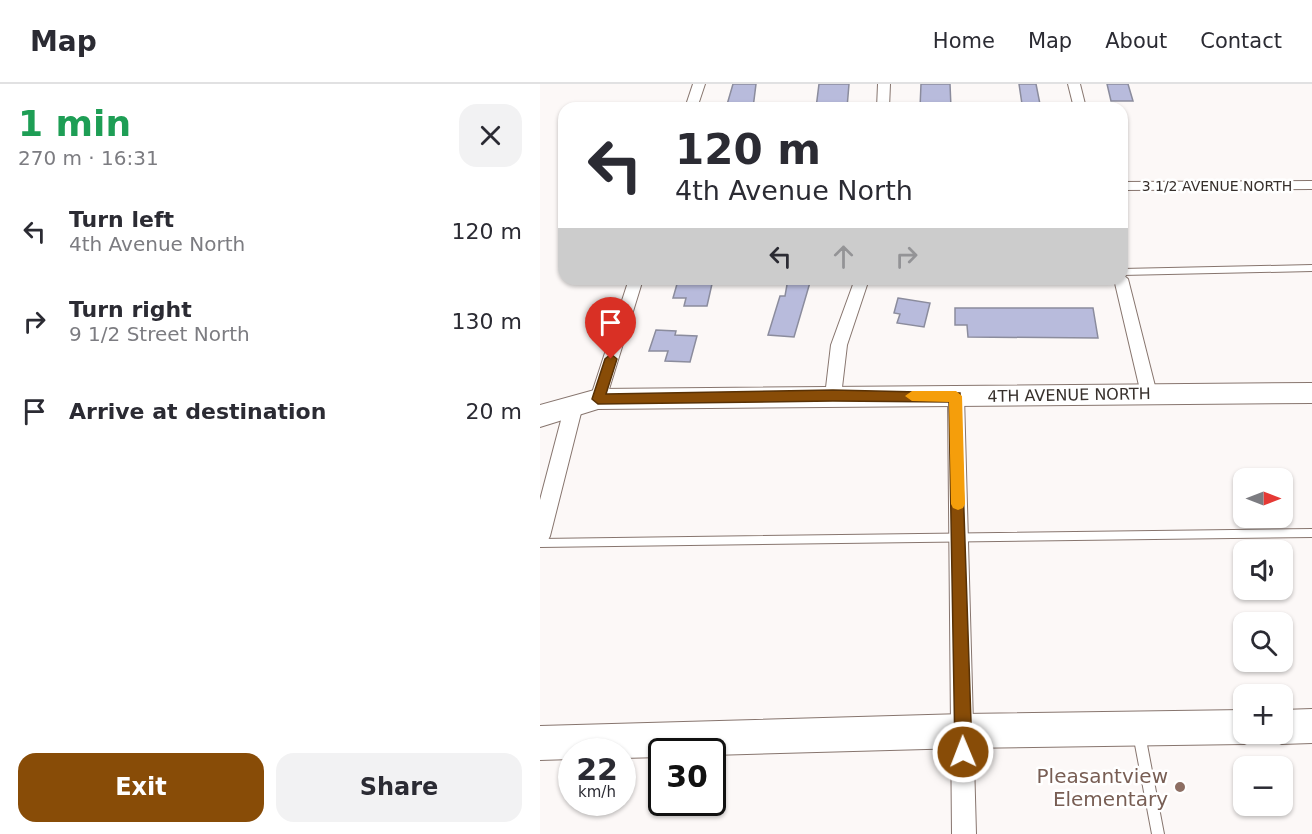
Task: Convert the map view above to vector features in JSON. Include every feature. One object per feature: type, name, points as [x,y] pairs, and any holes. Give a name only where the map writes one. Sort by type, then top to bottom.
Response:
[{"type":"street","points":[[693,102],[699,84]]},
{"type":"street","points":[[883,102],[884,84]]},
{"type":"street","points":[[1074,84],[1078,102]]},
{"type":"street","name":"3 1/2 AVENUE NORTH","points":[[1128,186],[1312,186]]},
{"type":"street","points":[[540,536],[586,402],[634,285]]},
{"type":"street","points":[[833,396],[839,345],[860,285]]},
{"type":"street","points":[[1122,285],[1149,394]]},
{"type":"street","name":"4TH AVENUE NORTH","points":[[540,416],[586,402],[833,396],[1312,393]]},
{"type":"street","points":[[956,396],[964,834]]},
{"type":"street","points":[[1293,727],[1312,726]]},
{"type":"street","points":[[540,742],[963,731],[1233,727]]},
{"type":"lane","points":[[1128,272],[1312,268]]},
{"type":"lane","points":[[540,543],[1312,533]]},
{"type":"lane","points":[[1138,729],[1158,834]]},
{"type":"building","points":[[733,84],[756,84],[754,102],[728,102]]},
{"type":"building","points":[[819,84],[849,84],[848,102],[817,102]]},
{"type":"building","points":[[921,84],[950,84],[951,102],[920,102]]},
{"type":"building","points":[[1019,84],[1036,84],[1040,102],[1022,102]]},
{"type":"building","points":[[1107,84],[1128,84],[1133,101],[1111,101]]},
{"type":"building","points":[[677,285],[712,285],[707,306],[684,306],[686,298],[673,298]]},
{"type":"building","points":[[787,285],[809,285],[794,337],[768,335],[780,296],[785,296]]},
{"type":"building","points":[[898,298],[930,303],[924,327],[897,323],[900,314],[894,313]]},
{"type":"building","points":[[955,308],[1093,308],[1098,338],[968,337],[967,325],[955,325]]},
{"type":"building","points":[[656,330],[676,331],[675,335],[697,336],[690,362],[665,361],[668,351],[649,351]]},
{"type":"slow traffic","points":[[912,396],[956,396],[958,504]]},
{"type":"place","name":"Pleasantview Elementary","points":[[1180,787]]},
{"type":"route","points":[[611,359],[598,399],[956,396],[963,752]]}]
